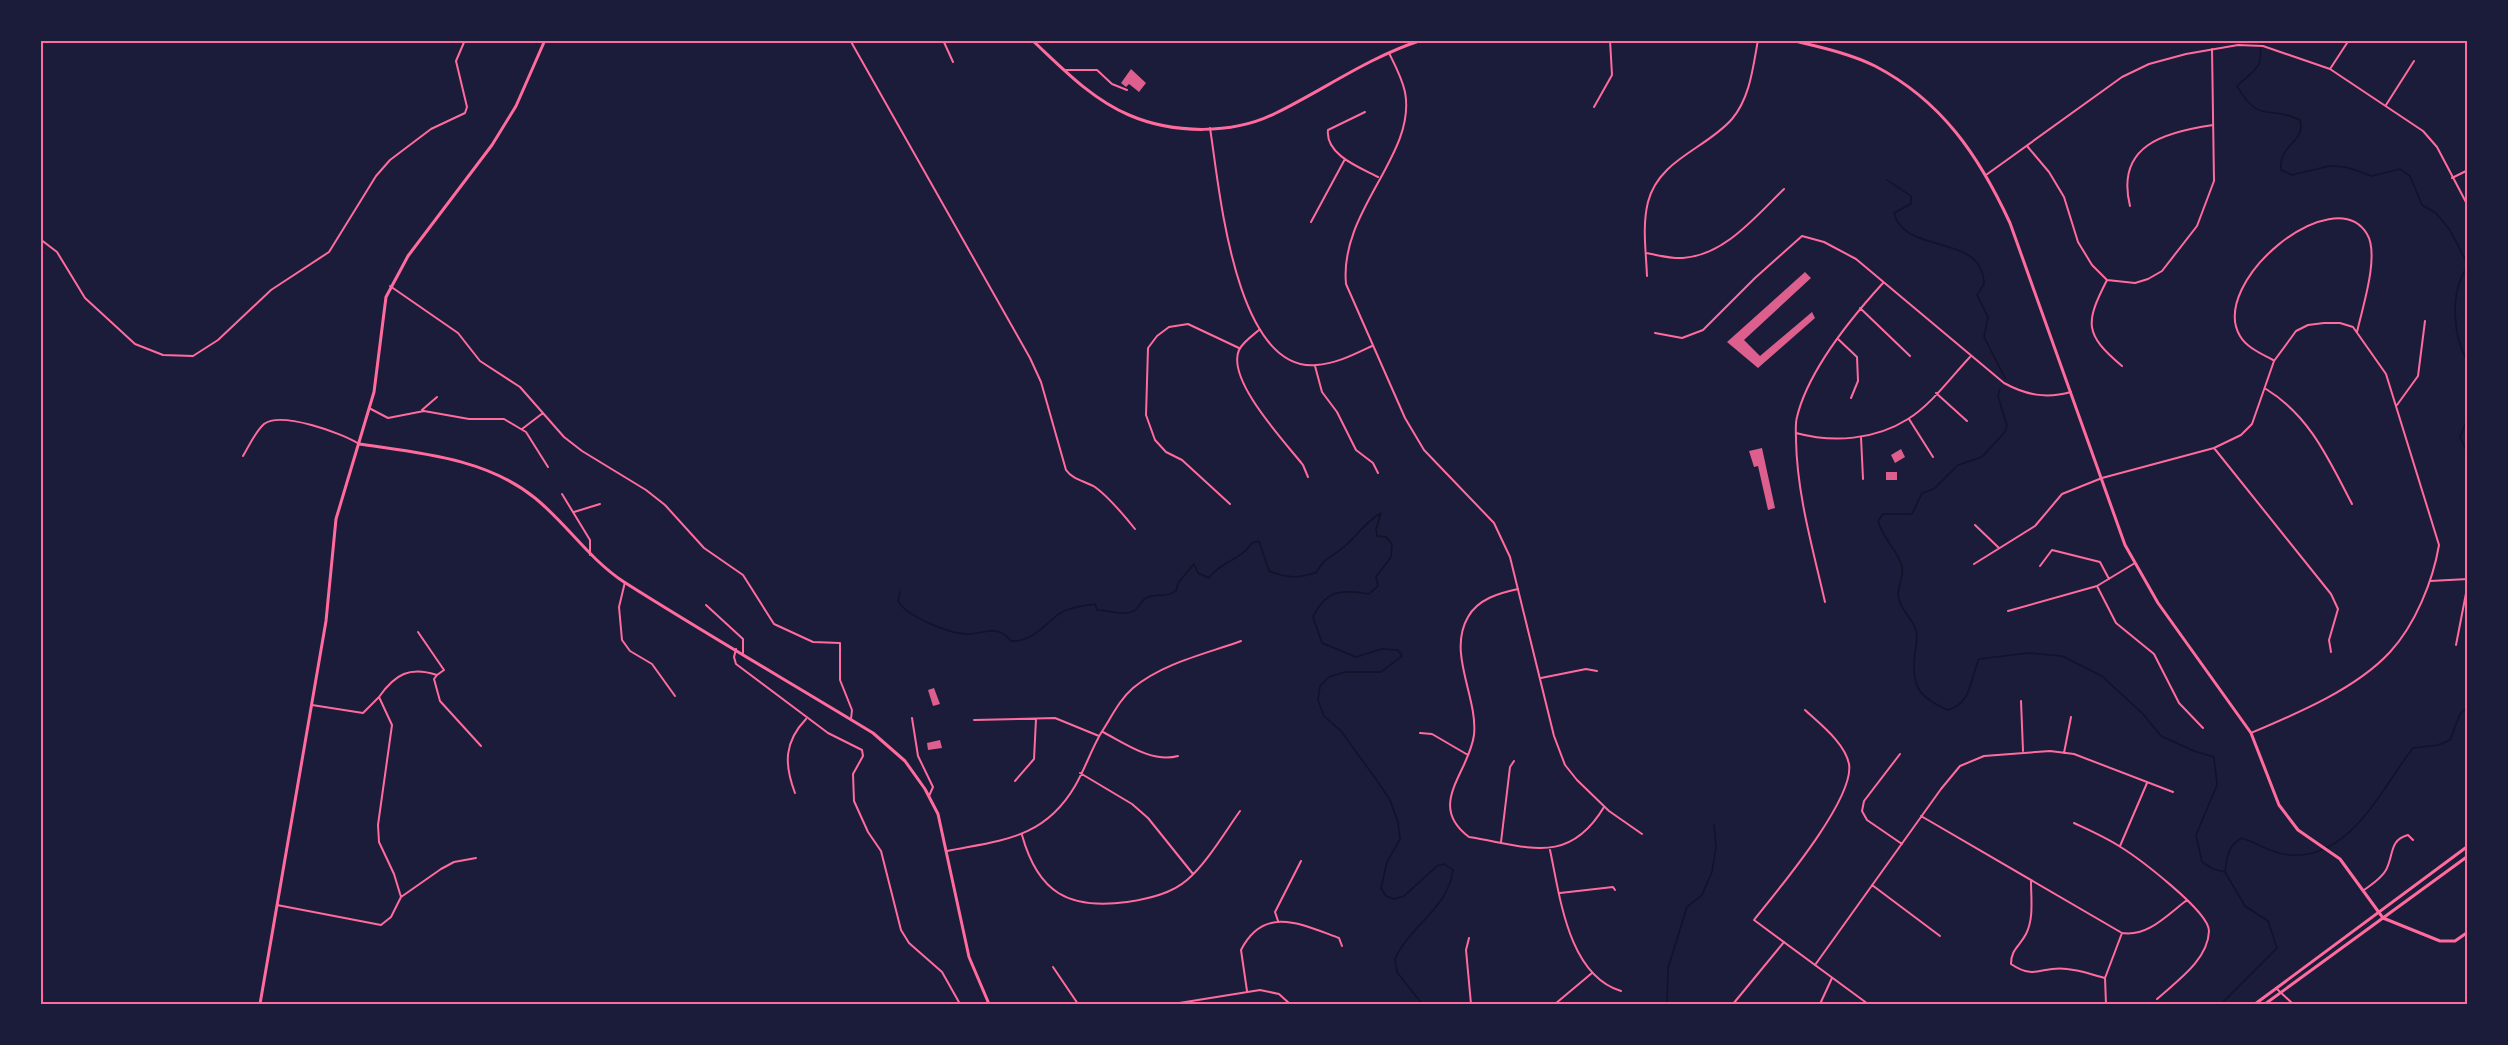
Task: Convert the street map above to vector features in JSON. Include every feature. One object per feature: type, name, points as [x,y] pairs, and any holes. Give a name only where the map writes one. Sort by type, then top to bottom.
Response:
[{"type":"main road","points":[[260,1005],[326,621],[334,527],[378,371],[390,286],[417,243],[492,145],[516,106],[545,40]]},
{"type":"main road","points":[[1032,40],[1083,87],[1129,115],[1161,124],[1210,128],[1249,124],[1274,114],[1334,80],[1389,53],[1422,40]]},
{"type":"main road","points":[[1791,40],[1838,52],[1874,65],[1922,95],[1937,109],[1986,175],[2010,223],[2102,478],[2113,517],[2135,563],[2158,603],[2251,733],[2278,805],[2298,830],[2323,845],[2340,859],[2383,918],[2440,941],[2455,941],[2468,932]]},
{"type":"main road","points":[[358,444],[450,460],[502,477],[523,489],[546,508],[590,555],[625,582],[851,720],[898,754],[929,796],[938,814],[969,957],[989,1005]]},
{"type":"main road","points":[[2256,1005],[2276,987],[2468,846]]},
{"type":"main road","points":[[2265,1005],[2468,856]]},
{"type":"street","points":[[40,239],[57,252],[85,298],[135,344],[163,356],[186,358],[197,355],[218,340],[271,290],[330,252],[386,164],[431,129],[465,114],[467,107],[456,60],[465,40]]},
{"type":"street","points":[[850,40],[1030,358],[1041,382],[1066,471],[1070,476],[1095,488],[1120,510],[1135,529]]},
{"type":"street","points":[[943,40],[953,62]]},
{"type":"street","points":[[1594,107],[1612,75],[1610,40]]},
{"type":"street","points":[[1647,276],[1644,229],[1652,190],[1671,165],[1719,132],[1733,118],[1745,99],[1758,40]]},
{"type":"street","points":[[2330,69],[2349,40]]},
{"type":"street","points":[[1986,175],[2122,77],[2149,64],[2212,49],[2257,45],[2330,69],[2423,131],[2437,147],[2468,206]]},
{"type":"street","points":[[2027,145],[2049,172],[2064,197],[2078,242],[2092,265],[2107,280],[2135,284],[2162,271],[2197,226],[2214,181],[2212,49]]},
{"type":"street","points":[[1389,53],[1405,93],[1404,123],[1392,158],[1378,177],[1356,222],[1344,268],[1351,300],[1405,418],[1424,450],[1494,524],[1510,557],[1554,736],[1565,765],[1604,807],[1642,834]]},
{"type":"street","points":[[2386,105],[2414,61]]},
{"type":"street","points":[[1065,70],[1096,70],[1112,84],[1127,90]]},
{"type":"street","points":[[1365,112],[1328,130],[1327,136],[1336,151],[1345,159],[1378,177]]},
{"type":"street","points":[[2130,206],[2126,190],[2129,171],[2136,155],[2145,146],[2169,134],[2213,125]]},
{"type":"street","points":[[1210,128],[1225,229],[1246,304],[1259,330],[1289,359],[1315,366],[1341,360],[1372,346]]},
{"type":"street","points":[[1311,222],[1345,159]]},
{"type":"street","points":[[2452,178],[2468,171]]},
{"type":"street","points":[[1646,253],[1682,259],[1708,252],[1729,241],[1784,189]]},
{"type":"street","points":[[2274,361],[2240,336],[2233,315],[2235,305],[2251,272],[2262,260],[2306,225],[2317,221],[2331,218],[2346,219],[2359,225],[2368,234],[2371,265],[2357,332]]},
{"type":"street","points":[[1655,333],[1682,338],[1703,330],[1755,278],[1802,236],[1839,249],[1856,259],[1971,356],[2018,391],[2052,398],[2071,392]]},
{"type":"street","points":[[2107,280],[2091,321],[2099,347],[2122,366]]},
{"type":"street","points":[[1825,602],[1799,485],[1796,418],[1811,383],[1837,339],[1860,308],[1883,283]]},
{"type":"street","points":[[390,286],[458,333],[480,361],[520,387],[543,414],[582,451],[646,490],[665,505],[704,548],[743,575],[776,625],[813,642],[840,643],[840,680],[852,710],[851,720]]},
{"type":"street","points":[[1860,308],[1910,356]]},
{"type":"street","points":[[2397,405],[2418,376],[2425,321]]},
{"type":"street","points":[[1974,564],[2034,526],[2062,494],[2102,478],[2214,448],[2241,435],[2253,424],[2274,361],[2296,331],[2308,325],[2340,323],[2357,332],[2386,374],[2439,545],[2430,581],[2410,622],[2391,651],[2380,661],[2334,695],[2251,733]]},
{"type":"street","points":[[1230,504],[1182,460],[1166,452],[1155,440],[1146,415],[1148,348],[1157,336],[1169,327],[1188,324],[1239,348]]},
{"type":"street","points":[[1259,330],[1239,348],[1237,362],[1249,395],[1303,465],[1308,477]]},
{"type":"street","points":[[1837,339],[1857,357],[1858,381],[1851,398]]},
{"type":"street","points":[[1796,433],[1836,439],[1861,437],[1909,419],[1971,356]]},
{"type":"street","points":[[1315,366],[1322,392],[1337,412],[1356,450],[1373,463],[1378,473]]},
{"type":"street","points":[[2266,389],[2293,407],[2317,438],[2352,504]]},
{"type":"street","points":[[1936,393],[1967,421]]},
{"type":"street","points":[[420,411],[437,396]]},
{"type":"street","points":[[369,408],[388,417],[420,411],[469,419],[500,418],[529,435],[548,467]]},
{"type":"street","points":[[522,429],[543,414]]},
{"type":"street","points":[[1909,419],[1933,457]]},
{"type":"street","points":[[243,456],[263,426],[274,420],[323,426],[358,444]]},
{"type":"street","points":[[1861,437],[1863,479]]},
{"type":"street","points":[[2214,448],[2296,554],[2321,578],[2331,594],[2338,609],[2329,640],[2331,652]]},
{"type":"street","points":[[562,494],[592,543],[590,555]]},
{"type":"street","points":[[574,512],[600,504]]},
{"type":"street","points":[[1975,525],[2000,548]]},
{"type":"street","points":[[2040,566],[2052,550],[2100,562],[2109,579]]},
{"type":"street","points":[[2008,611],[2097,586],[2135,563]]},
{"type":"street","points":[[2430,581],[2468,579]]},
{"type":"street","points":[[625,582],[619,607],[622,639],[630,651],[652,664],[675,696]]},
{"type":"street","points":[[2456,645],[2468,583]]},
{"type":"street","points":[[2097,586],[2116,623],[2154,654],[2179,703],[2203,728]]},
{"type":"street","points":[[1518,589],[1490,597],[1473,611],[1465,625],[1461,655],[1474,718],[1474,735],[1449,800],[1451,816],[1459,830],[1469,837],[1550,850],[1580,837],[1596,821],[1604,807]]},
{"type":"street","points":[[706,605],[743,639],[743,654]]},
{"type":"street","points":[[418,633],[444,670],[434,679],[440,701],[482,746]]},
{"type":"street","points":[[947,851],[1022,835],[1054,815],[1065,801],[1099,736],[1131,689],[1164,668],[1241,641]]},
{"type":"street","points":[[736,649],[734,657],[736,664],[807,718],[839,739],[862,750],[863,756],[852,774],[854,801],[868,832],[881,851],[901,930],[909,943],[942,972],[960,1005]]},
{"type":"street","points":[[1541,678],[1586,669],[1597,671]]},
{"type":"street","points":[[312,705],[363,713],[400,673],[415,670],[437,675]]},
{"type":"street","points":[[380,697],[392,724],[378,825],[379,842],[394,874],[401,897]]},
{"type":"street","points":[[2020,701],[2023,751]]},
{"type":"street","points":[[1805,710],[1834,738],[1849,762],[1849,775],[1835,809],[1796,867],[1754,920],[1868,1005]]},
{"type":"street","points":[[2064,753],[2071,717]]},
{"type":"street","points":[[795,793],[789,768],[789,743],[794,732],[807,718]]},
{"type":"street","points":[[912,718],[918,756],[933,785],[929,796]]},
{"type":"street","points":[[1015,781],[1034,759],[1036,719]]},
{"type":"street","points":[[974,720],[1066,720],[1099,736]]},
{"type":"street","points":[[1102,732],[1148,755],[1170,759],[1178,756]]},
{"type":"street","points":[[1420,733],[1432,734],[1468,755]]},
{"type":"street","points":[[1815,965],[1960,766],[1984,756],[2023,751],[2064,753],[2173,792]]},
{"type":"street","points":[[1900,754],[1864,801],[1862,811],[1867,820],[1902,843]]},
{"type":"street","points":[[1501,842],[1510,767],[1514,761]]},
{"type":"street","points":[[1080,773],[1132,804],[1148,818],[1193,874]]},
{"type":"street","points":[[2120,846],[2147,783]]},
{"type":"street","points":[[1022,835],[1029,860],[1038,876],[1052,889],[1076,902],[1107,905],[1138,900],[1174,888],[1193,874],[1240,811]]},
{"type":"street","points":[[1922,816],[2122,933],[2145,932],[2187,900]]},
{"type":"street","points":[[2074,823],[2120,846],[2187,900],[2206,922],[2209,929],[2207,941],[2192,967],[2157,999]]},
{"type":"street","points":[[2364,890],[2386,870],[2393,845],[2399,837],[2408,835],[2413,840]]},
{"type":"street","points":[[1550,850],[1574,946],[1592,973],[1611,988],[1621,991]]},
{"type":"street","points":[[277,905],[381,925],[391,917],[401,897],[454,862],[476,858]]},
{"type":"street","points":[[1278,921],[1275,912],[1300,861]]},
{"type":"street","points":[[2031,881],[2032,917],[2025,936],[2014,948],[2011,964],[2023,972],[2032,974],[2066,968],[2105,978]]},
{"type":"street","points":[[1872,885],[1940,936]]},
{"type":"street","points":[[1560,893],[1612,887],[1616,890]]},
{"type":"street","points":[[1248,992],[1241,964],[1241,950],[1257,928],[1268,922],[1278,921],[1312,928],[1339,938],[1342,946]]},
{"type":"street","points":[[2106,1005],[2105,978],[2122,933]]},
{"type":"street","points":[[1469,938],[1466,950],[1471,1005]]},
{"type":"street","points":[[1732,1005],[1784,942]]},
{"type":"street","points":[[1053,967],[1078,1005]]},
{"type":"street","points":[[1555,1005],[1592,973]]},
{"type":"street","points":[[1820,1005],[1832,978]]},
{"type":"street","points":[[2276,987],[2293,1005]]},
{"type":"street","points":[[1173,1005],[1248,992],[1271,991],[1290,1005]]},
{"type":"building","points":[[1131,69],[1146,83],[1139,92],[1129,84],[1126,87],[1121,83]]},
{"type":"building","points":[[1805,272],[1811,278],[1744,340],[1760,356],[1812,312],[1815,318],[1758,368],[1727,342]]},
{"type":"building","points":[[1762,448],[1775,508],[1768,510],[1758,466],[1754,467],[1749,451]]},
{"type":"building","points":[[1901,449],[1905,457],[1895,463],[1891,455]]},
{"type":"building","points":[[1886,472],[1897,472],[1897,480],[1886,480]]},
{"type":"building","points":[[934,688],[940,704],[933,706],[928,690]]},
{"type":"building","points":[[940,740],[942,748],[928,750],[927,743]]},
{"type":"waterway","points":[[2259,40],[2261,57],[2257,67],[2237,86],[2252,106],[2259,110],[2300,120],[2299,134],[2284,154],[2281,170],[2292,175],[2329,166],[2346,167],[2372,176],[2400,169],[2410,176],[2422,205],[2436,213],[2450,230],[2468,265]]},
{"type":"waterway","points":[[1887,180],[1911,196],[1911,204],[1894,213],[1901,226],[1927,241],[1958,250],[1971,257],[1980,268],[1984,284],[1977,295],[1988,317],[1984,337],[2005,378]]},
{"type":"waterway","points":[[2467,267],[2458,289],[2455,314],[2459,339],[2468,362]]},
{"type":"waterway","points":[[2000,389],[1998,396],[2007,426],[2004,433],[1982,457],[1958,465],[1934,489],[1922,493],[1912,514],[1883,514],[1878,521],[1902,566],[1898,593],[1903,608],[1917,633],[1914,664],[1916,682],[1923,695],[1948,710],[1956,707],[1966,696],[1979,659],[2028,653],[2062,656],[2102,676],[2143,714],[2161,736],[2214,757],[2217,785],[2196,835],[2202,862],[2213,869],[2225,872],[2245,906],[2268,921],[2277,948],[2221,1004]]},
{"type":"waterway","points":[[2468,417],[2460,437],[2468,454]]},
{"type":"waterway","points":[[900,592],[898,601],[903,607],[930,624],[969,634],[997,631],[1011,641],[1018,641],[1031,636],[1059,614],[1072,608],[1095,604],[1097,610],[1131,612],[1148,597],[1176,591],[1178,583],[1194,564],[1198,573],[1209,578],[1252,543],[1259,541],[1269,571],[1293,577],[1317,572],[1326,560],[1345,546],[1370,520],[1381,513],[1376,529],[1377,536],[1386,537],[1392,544],[1391,557],[1376,577],[1378,586],[1369,594],[1350,592],[1335,594],[1323,601],[1313,617],[1322,643],[1356,657],[1382,649],[1398,650],[1402,656],[1381,672],[1345,672],[1329,677],[1320,686],[1318,700],[1324,716],[1341,731],[1390,800],[1398,822],[1400,839],[1387,862],[1381,888],[1386,896],[1394,899],[1404,896],[1437,866],[1444,864],[1453,870],[1444,896],[1410,936],[1395,959],[1397,972],[1422,1004]]},
{"type":"waterway","points":[[2225,872],[2231,848],[2242,838],[2290,855],[2311,853],[2330,846],[2347,834],[2362,818],[2413,748],[2438,745],[2450,740],[2460,714],[2468,706]]},
{"type":"waterway","points":[[1667,1004],[1668,968],[1687,907],[1702,895],[1712,872],[1716,847],[1714,824]]}]
